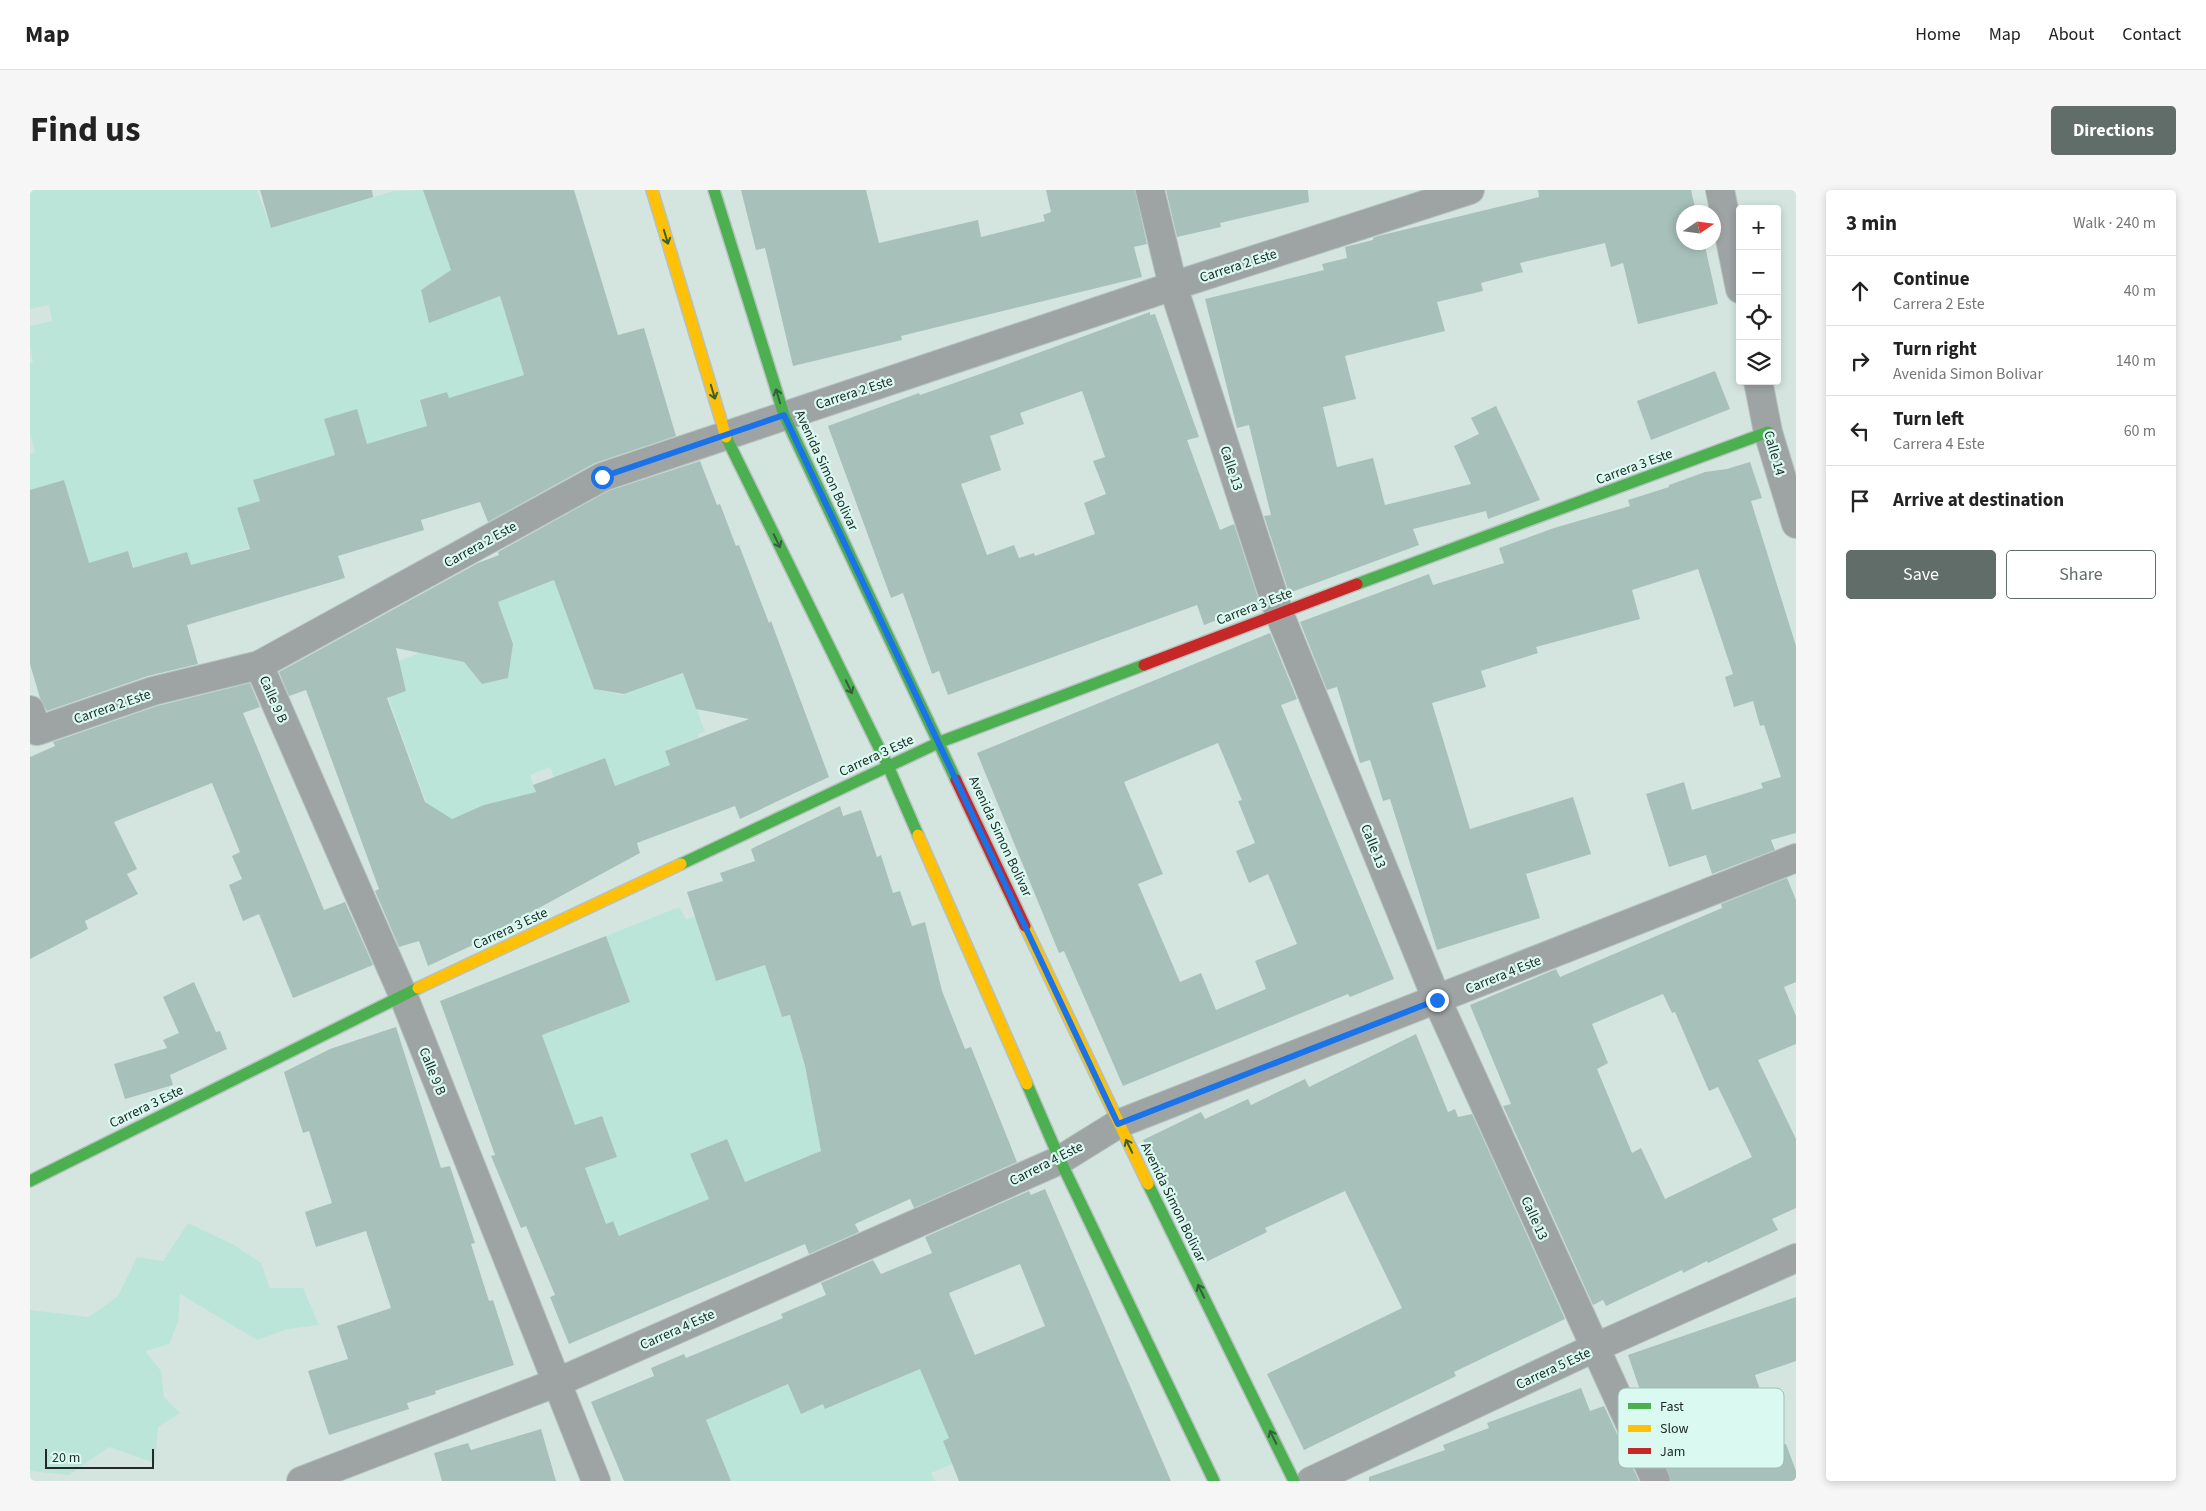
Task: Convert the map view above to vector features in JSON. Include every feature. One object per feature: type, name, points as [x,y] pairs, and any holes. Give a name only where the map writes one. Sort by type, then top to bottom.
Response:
[{"type":"main road","points":[[652,190],[726,436],[888,766],[1060,1160],[1214,1481]]},
{"type":"main road","name":"Avenida Simon Bolivar","points":[[714,190],[784,415],[940,742],[1118,1124],[1294,1481]]},
{"type":"main road","name":"Carrera 3 Este","points":[[30,1181],[403,995],[940,742],[1279,613],[1768,432]]},
{"type":"street","name":"Calle 13","points":[[1150,190],[1173,286],[1279,613],[1437,1000],[1618,1399]]},
{"type":"street","name":"Carrera 2 Este","points":[[34,721],[259,665],[602,477],[1173,286],[1470,190]]},
{"type":"street","points":[[1720,190],[1736,269]]},
{"type":"street","name":"Calle 14","points":[[1759,385],[1768,432],[1796,524]]},
{"type":"street","name":"Calle 9 B","points":[[259,665],[403,995],[596,1481]]},
{"type":"street","name":"Carrera 4 Este","points":[[301,1481],[558,1382],[1060,1160],[1118,1124],[1796,858]]},
{"type":"street","name":"Carrera 5 Este","points":[[1311,1481],[1594,1348],[1796,1258]]},
{"type":"street","name":"Calle 13","points":[[1650,1468],[1656,1481]]},
{"type":"green space","points":[[30,190],[260,190],[257,191],[271,228],[394,191],[423,190],[451,270],[421,290],[429,322],[500,296],[524,375],[449,398],[447,392],[420,400],[430,433],[397,443],[387,438],[367,444],[357,409],[324,419],[335,455],[254,480],[260,501],[237,509],[249,548],[214,558],[219,575],[196,581],[187,552],[134,568],[128,551],[51,578],[30,490],[30,454],[35,453],[30,434],[30,363],[33,362],[30,347],[30,326],[52,321],[49,305],[30,309]]},
{"type":"green space","points":[[525,577],[530,590],[554,580],[595,689],[622,695],[726,659],[694,701],[705,732],[698,734],[699,738],[665,751],[680,791],[615,786],[604,758],[554,777],[550,767],[530,775],[536,792],[435,827],[388,697],[406,691],[399,661],[419,653],[464,662],[482,684],[508,678],[513,644],[493,588]]},
{"type":"green space","points":[[679,907],[686,919],[696,917],[765,965],[782,1017],[790,1015],[805,1066],[821,1151],[750,1193],[690,1154],[709,1199],[627,1254],[613,1221],[537,1252],[562,1177],[616,1157],[601,1116],[556,1132],[544,1081],[557,1076],[542,1035],[558,1029],[553,1014],[606,936]]},
{"type":"green space","points":[[188,1223],[234,1245],[261,1263],[270,1288],[303,1288],[319,1325],[288,1329],[257,1340],[180,1294],[178,1322],[169,1344],[145,1351],[161,1371],[164,1397],[180,1413],[158,1427],[155,1463],[109,1447],[69,1475],[30,1471],[30,1310],[89,1317],[118,1296],[137,1257],[163,1261]]},
{"type":"green space","points":[[913,1352],[987,1423],[943,1441],[952,1464],[931,1473],[935,1481],[731,1481],[722,1459],[693,1470],[677,1432],[788,1384],[801,1413],[823,1404],[826,1409],[878,1387]]},
{"type":"building","points":[[260,190],[372,190],[373,197],[271,228]]},
{"type":"building","points":[[423,190],[574,190],[618,335],[644,328],[676,436],[595,463],[488,522],[480,502],[421,520],[424,530],[338,556],[345,578],[187,625],[198,664],[148,676],[47,711],[40,698],[30,664],[30,490],[64,480],[89,563],[128,551],[133,568],[187,552],[191,565],[250,549],[237,508],[260,501],[253,480],[335,455],[324,419],[357,409],[367,444],[427,426],[420,400],[447,392],[449,398],[524,375],[500,296],[429,323],[421,290],[451,270]]},
{"type":"building","points":[[741,190],[866,190],[879,243],[978,220],[981,237],[1045,221],[1043,215],[1051,212],[1046,190],[1135,190],[1147,244],[1134,247],[1142,277],[901,336],[902,340],[793,366],[765,248],[756,250]]},
{"type":"building","points":[[1166,190],[1308,190],[1309,202],[1220,223],[1221,227],[1177,237]]},
{"type":"building","points":[[1538,190],[1691,190],[1694,205],[1676,205],[1676,250],[1706,250],[1718,304],[1638,324],[1623,263],[1611,267],[1605,243],[1520,263],[1523,272],[1481,283],[1483,291],[1437,302],[1445,331],[1345,356],[1356,399],[1323,407],[1337,467],[1373,458],[1385,505],[1471,484],[1454,446],[1479,434],[1471,418],[1496,406],[1540,500],[1488,519],[1486,511],[1413,529],[1419,545],[1289,593],[1264,516],[1271,515],[1249,425],[1237,428],[1205,299],[1324,270],[1322,264],[1347,258],[1345,247],[1373,240],[1373,238],[1378,236],[1539,197]]},
{"type":"building","points":[[1150,312],[1150,315],[1155,314],[1199,437],[1187,440],[1220,530],[1234,524],[1260,604],[1204,625],[1197,605],[948,695],[939,671],[932,674],[903,593],[891,598],[828,426],[919,393],[920,395]],"holes":[[[1082,391],[1105,457],[1093,461],[1106,494],[1084,503],[1095,534],[1035,556],[1034,553],[1019,558],[1014,545],[987,555],[961,484],[1001,470],[990,436],[1024,424],[1020,413]]]},
{"type":"building","points":[[1715,371],[1730,409],[1651,440],[1637,401]]},
{"type":"building","points":[[700,461],[717,505],[720,504],[736,546],[739,545],[769,623],[771,621],[829,777],[740,819],[735,806],[637,843],[640,853],[489,935],[490,937],[428,966],[419,941],[399,947],[375,891],[379,889],[306,690],[289,696],[279,672],[478,563],[499,555],[498,552],[608,491]],"holes":[[[554,580],[594,689],[624,694],[683,673],[696,709],[749,719],[665,751],[670,765],[615,786],[605,758],[533,785],[536,792],[484,805],[452,819],[425,802],[387,698],[406,691],[396,648],[464,662],[482,684],[508,678],[513,644],[498,602]]]},
{"type":"building","points":[[1750,462],[1762,498],[1751,501],[1796,646],[1796,833],[1771,840],[1775,850],[1712,874],[1706,855],[1669,867],[1646,794],[1684,782],[1692,810],[1763,788],[1761,783],[1781,777],[1764,725],[1760,726],[1753,701],[1734,707],[1725,677],[1733,674],[1698,569],[1632,590],[1640,619],[1536,647],[1538,653],[1481,671],[1486,687],[1432,703],[1470,829],[1573,797],[1591,854],[1526,874],[1540,918],[1437,950],[1390,799],[1383,801],[1370,760],[1360,763],[1337,687],[1327,690],[1300,622],[1429,574],[1433,585],[1504,563],[1499,548],[1554,528],[1630,506],[1628,500],[1669,487],[1669,485],[1705,472],[1727,469]]},
{"type":"building","points":[[1270,633],[1297,699],[1281,705],[1394,979],[1350,997],[1348,994],[1123,1086],[1064,951],[1059,953],[977,753]],"holes":[[[1218,743],[1242,800],[1238,801],[1255,843],[1236,851],[1249,883],[1268,874],[1297,944],[1255,961],[1266,989],[1216,1010],[1201,973],[1180,982],[1138,884],[1163,874],[1124,782]]]},
{"type":"building","points":[[250,683],[260,707],[243,713],[324,910],[345,902],[373,965],[293,998],[259,914],[243,921],[229,885],[242,879],[232,856],[240,852],[212,783],[114,822],[137,869],[127,874],[138,894],[85,921],[88,929],[30,959],[30,757],[55,746],[53,742],[157,706]]},
{"type":"building","points":[[840,806],[843,816],[861,810],[877,857],[881,855],[893,893],[900,891],[912,926],[925,922],[942,991],[965,1049],[971,1047],[1017,1162],[914,1208],[910,1199],[855,1224],[859,1232],[809,1254],[805,1244],[569,1344],[550,1297],[555,1295],[526,1226],[521,1228],[491,1156],[495,1155],[440,1001],[606,936],[630,1002],[542,1035],[575,1125],[602,1116],[617,1157],[585,1168],[606,1224],[613,1221],[619,1236],[709,1199],[690,1154],[727,1139],[745,1182],[821,1151],[805,1066],[790,1015],[782,1017],[765,965],[716,981],[687,892],[723,881],[720,873],[755,861],[751,849]]},
{"type":"building","points":[[1787,878],[1796,900],[1796,982],[1784,987],[1796,1016],[1796,1044],[1758,1060],[1796,1139],[1796,1208],[1772,1219],[1778,1230],[1708,1263],[1707,1261],[1683,1273],[1682,1270],[1606,1306],[1603,1300],[1593,1305],[1503,1106],[1511,1104],[1470,1005],[1556,969],[1560,977],[1722,908],[1721,904]],"holes":[[[1663,994],[1672,1013],[1675,1012],[1709,1091],[1718,1087],[1752,1157],[1665,1199],[1641,1148],[1632,1153],[1597,1069],[1608,1063],[1592,1024]]]},
{"type":"building","points":[[194,982],[216,1032],[220,1031],[227,1049],[170,1075],[173,1085],[125,1099],[114,1064],[167,1048],[163,1040],[179,1033],[163,997]]},
{"type":"building","points":[[396,1027],[441,1168],[450,1166],[475,1243],[471,1244],[489,1301],[493,1300],[514,1365],[435,1391],[436,1394],[407,1403],[409,1409],[329,1435],[308,1371],[348,1359],[337,1326],[391,1308],[366,1231],[316,1247],[305,1212],[332,1203],[309,1131],[303,1133],[284,1072],[330,1049]]},
{"type":"building","points":[[1416,1034],[1448,1112],[1455,1109],[1458,1117],[1472,1114],[1565,1319],[1454,1372],[1456,1376],[1304,1450],[1267,1374],[1402,1308],[1345,1191],[1265,1228],[1267,1232],[1204,1263],[1143,1140],[1201,1112],[1205,1119],[1248,1099],[1251,1105],[1305,1079],[1309,1087]]},
{"type":"building","points":[[1045,1189],[1171,1481],[959,1481],[943,1441],[949,1438],[920,1369],[825,1409],[823,1404],[801,1414],[788,1384],[706,1420],[731,1481],[624,1481],[591,1402],[654,1376],[651,1368],[684,1354],[686,1358],[783,1318],[781,1314],[826,1295],[821,1283],[873,1260],[881,1274],[932,1253],[925,1237],[1029,1191],[1031,1195]],"holes":[[[1020,1264],[1045,1326],[975,1355],[949,1293]]]},
{"type":"building","points":[[1796,1297],[1796,1361],[1755,1375],[1759,1388],[1639,1388],[1628,1355]]},
{"type":"building","points":[[1581,1388],[1590,1411],[1604,1406],[1618,1436],[1618,1468],[1633,1468],[1639,1481],[1369,1481],[1369,1477],[1445,1450],[1443,1445],[1489,1428],[1487,1423]]},
{"type":"building","points":[[541,1429],[556,1481],[442,1481],[434,1453],[468,1443],[471,1450]]},
{"type":"building","points":[[1786,1444],[1796,1471],[1796,1481],[1671,1481],[1665,1468],[1784,1468],[1784,1445]]},
{"type":"traffic: fast","points":[[714,190],[784,415],[956,780]]},
{"type":"traffic: fast","points":[[1357,584],[1768,432]]},
{"type":"traffic: fast","points":[[726,437],[888,766],[918,835]]},
{"type":"traffic: fast","points":[[681,864],[940,742],[1144,665]]},
{"type":"traffic: fast","points":[[30,1181],[418,988]]},
{"type":"traffic: fast","points":[[1027,1084],[1060,1160],[1214,1481]]},
{"type":"traffic: fast","points":[[1148,1184],[1294,1481]]},
{"type":"traffic: slow","points":[[652,190],[726,437]]},
{"type":"traffic: slow","points":[[918,835],[1027,1084]]},
{"type":"traffic: slow","points":[[418,988],[681,864]]},
{"type":"traffic: slow","points":[[1025,926],[1148,1184]]},
{"type":"traffic: jam","points":[[1144,665],[1357,584]]},
{"type":"traffic: jam","points":[[956,780],[1025,926]]},
{"type":"route","points":[[602,477],[784,415],[940,742],[1118,1124],[1437,1000]]}]
